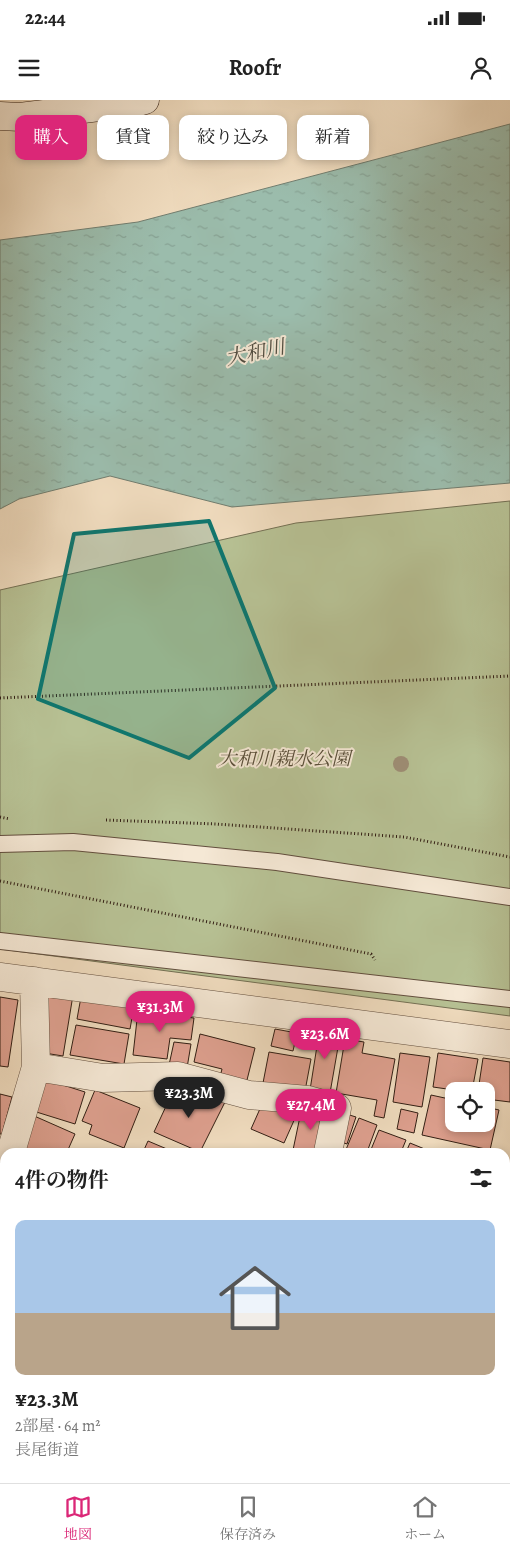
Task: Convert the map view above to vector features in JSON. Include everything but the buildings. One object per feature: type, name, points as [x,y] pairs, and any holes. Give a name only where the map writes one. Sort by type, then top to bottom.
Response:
[{"type":"street","points":[[0,116],[20,116],[145,100]]},
{"type":"street","points":[[0,977],[510,1044]]},
{"type":"street","points":[[11,1148],[36,1067],[34,981]]},
{"type":"street","points":[[36,1067],[102,1078],[178,1076],[250,1096],[308,1100],[337,1108],[329,1148]]},
{"type":"lane","points":[[0,844],[73,842],[277,862],[510,897]]},
{"type":"lane","points":[[0,941],[510,999]]},
{"type":"path","points":[[0,698],[510,676]]},
{"type":"path","points":[[0,817],[16,820]]},
{"type":"path","points":[[100,820],[216,824],[404,837],[510,857]]},
{"type":"path","points":[[0,881],[371,954],[395,986]]},
{"type":"highlighted area","points":[[209,521],[275,688],[189,758],[38,699],[74,534]]},
{"type":"green space","name":"大和川親水公園","points":[[510,501],[510,1016],[0,949],[0,590],[296,523]]},
{"type":"water","name":"大和川","points":[[510,124],[510,483],[232,507],[110,476],[19,499],[0,509],[0,240],[138,222]]}]
